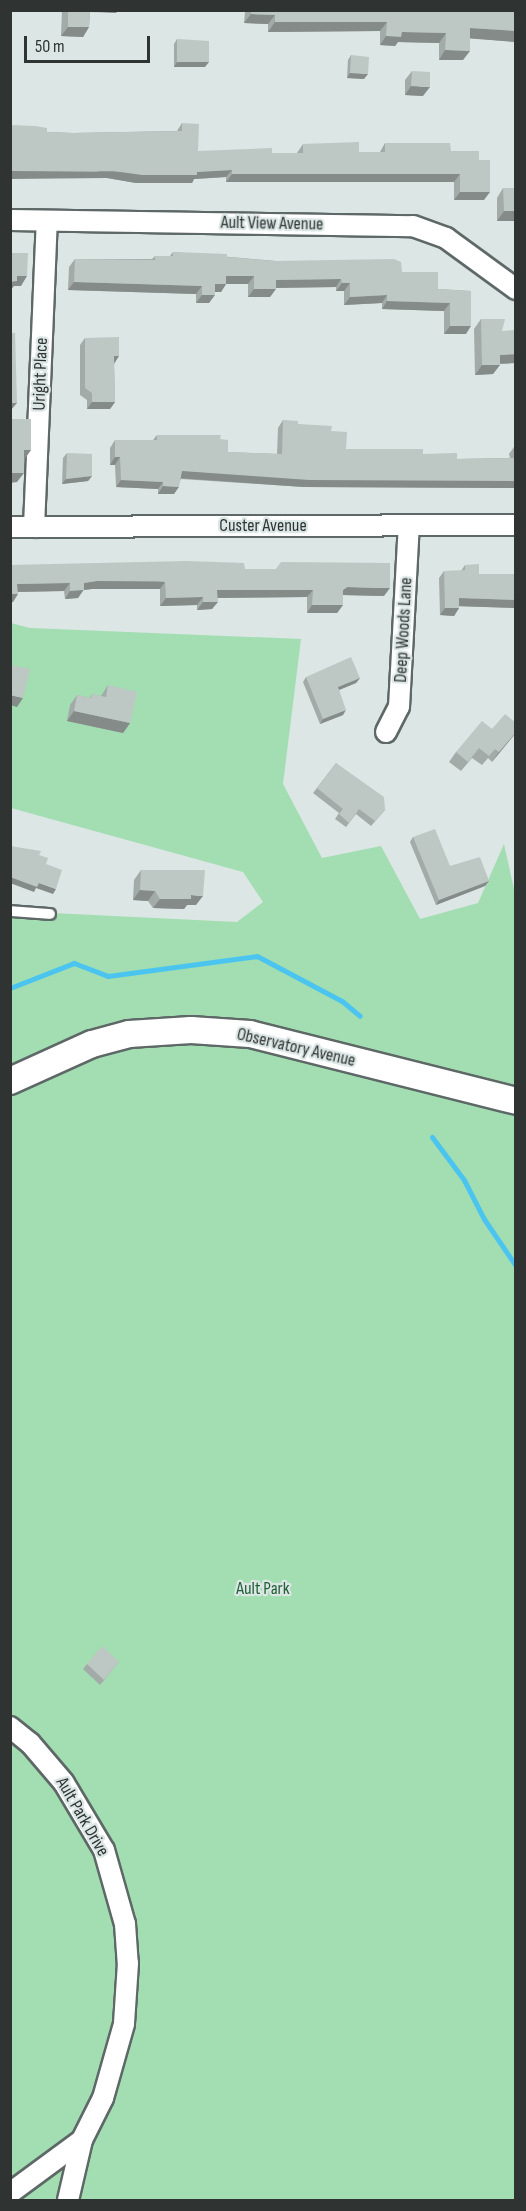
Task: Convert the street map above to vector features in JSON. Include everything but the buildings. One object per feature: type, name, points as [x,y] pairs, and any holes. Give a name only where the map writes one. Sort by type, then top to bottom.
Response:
[{"type":"street","name":"Ault View Avenue","points":[[10,220],[413,226],[446,238],[516,288]]},
{"type":"street","name":"Uright Place","points":[[34,527],[47,220]]},
{"type":"street","name":"Deep Woods Lane","points":[[386,732],[399,707],[410,525]]},
{"type":"street","name":"Custer Avenue","points":[[10,527],[516,525]]},
{"type":"street","name":"Observatory Avenue","points":[[10,1081],[92,1044],[129,1034],[191,1030],[249,1034],[516,1101]]},
{"type":"street","name":"Ault Park Drive","points":[[10,1728],[30,1743],[64,1784],[104,1850],[125,1924],[128,1963],[124,2024],[106,2089],[82,2140],[68,2200]]},
{"type":"street","points":[[10,2193],[82,2140]]},
{"type":"lane","points":[[10,911],[50,914]]},
{"type":"green space","name":"Ault Park","points":[[11,623],[30,628],[301,639],[283,784],[322,858],[381,846],[420,919],[478,903],[504,844],[515,894],[515,2200],[11,2200],[11,911],[237,922],[263,902],[243,872],[11,808]]},
{"type":"waterway","points":[[10,988],[74,963],[108,976],[257,956],[342,1001],[360,1016]]},
{"type":"waterway","points":[[432,1137],[464,1180],[484,1219],[516,1266]]}]
